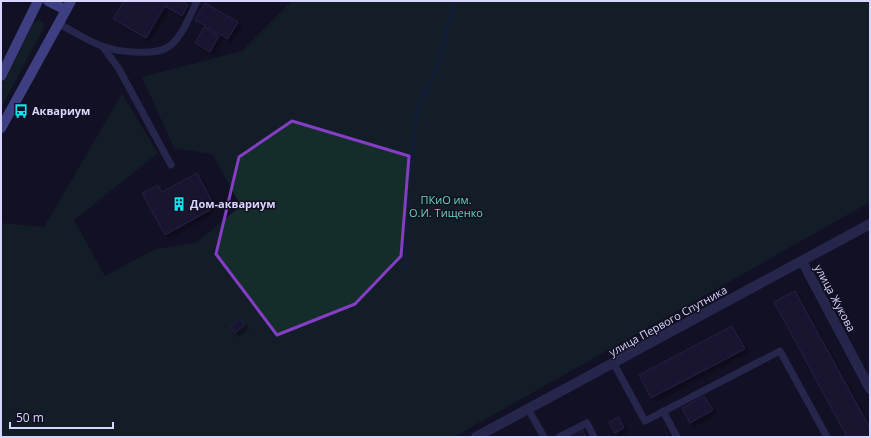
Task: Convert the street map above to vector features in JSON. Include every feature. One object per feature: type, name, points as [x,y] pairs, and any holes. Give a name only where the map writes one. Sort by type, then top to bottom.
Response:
[{"type":"main road","points":[[1,76],[38,1]]},
{"type":"main road","points":[[1,128],[69,5],[48,1]]},
{"type":"street","name":"улица Первого Спутника","points":[[476,437],[614,364],[870,224]]},
{"type":"street","name":"улица Жукова","points":[[802,261],[870,389]]},
{"type":"lane","points":[[59,24],[103,47],[134,52],[155,52],[168,47],[176,40],[197,1]]},
{"type":"lane","points":[[103,47],[119,69],[171,165]]},
{"type":"lane","points":[[614,364],[645,421],[780,351],[827,437]]},
{"type":"lane","points":[[528,409],[544,437]]},
{"type":"lane","points":[[663,411],[677,437]]},
{"type":"lane","points":[[559,437],[587,423],[594,437]]},
{"type":"highlighted area","points":[[292,121],[409,156],[401,256],[355,304],[277,335],[216,254],[239,157]]},
{"type":"green space","name":"ПКиО им. О.И. Тищенко","points":[[292,1],[870,1],[870,202],[454,437],[1,437],[1,223],[44,227],[122,94],[158,153],[74,220],[105,276],[155,249],[196,243],[241,206],[212,154],[174,148],[142,77],[242,51]]},
{"type":"green space","points":[[39,20],[43,22],[44,27],[1,108],[1,86],[34,22]]},
{"type":"building","points":[[124,1],[181,1],[188,5],[182,16],[165,6],[146,38],[113,19]]},
{"type":"building","points":[[205,3],[238,22],[228,39],[195,20]]},
{"type":"building","points":[[204,27],[219,36],[210,52],[195,43]]},
{"type":"building","name":"Дом-аквариум","points":[[197,173],[213,203],[208,206],[210,210],[165,235],[142,193],[158,185],[162,192]]},
{"type":"building","points":[[795,291],[870,428],[870,437],[847,437],[774,302]]},
{"type":"building","points":[[240,319],[245,325],[235,333],[230,327]]},
{"type":"building","points":[[732,326],[745,349],[651,398],[639,375]]},
{"type":"building","points":[[704,396],[713,410],[690,423],[682,408]]},
{"type":"building","points":[[619,417],[624,428],[615,433],[609,422]]},
{"type":"building","points":[[582,429],[586,437],[566,437]]},
{"type":"waterway","points":[[409,180],[417,110],[436,71],[455,1]]},
{"type":"waterway","points":[[405,268],[409,196]]},
{"type":"place","name":"Аквариум","points":[[21,111]]},
{"type":"place","name":"Дом-аквариум","points":[[179,204]]}]
